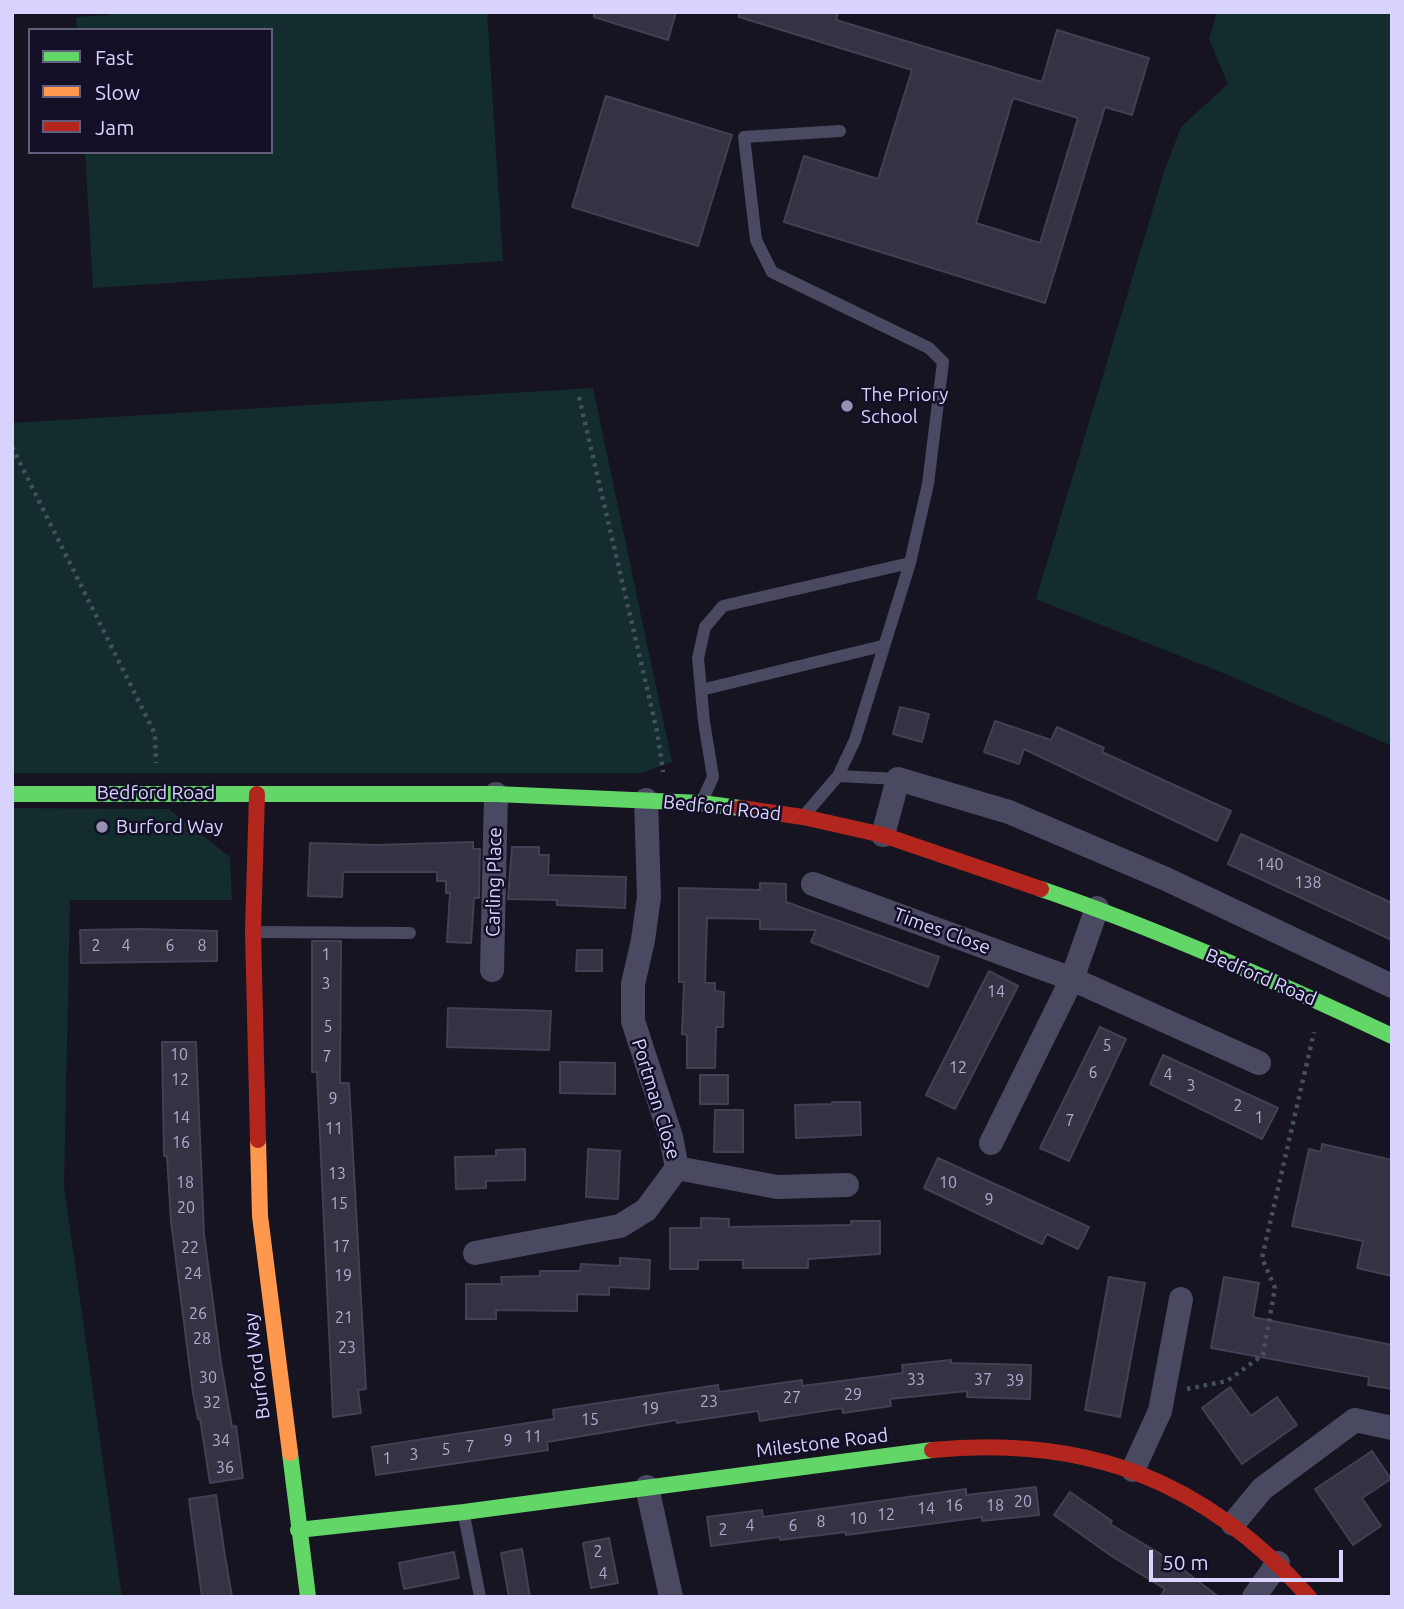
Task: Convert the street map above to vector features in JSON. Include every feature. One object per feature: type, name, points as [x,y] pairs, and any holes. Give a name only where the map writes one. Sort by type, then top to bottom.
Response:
[{"type":"street","points":[[883,835],[898,779],[1009,813],[1166,879],[1392,986]]},
{"type":"street","name":"Bedford Road","points":[[12,794],[496,794],[701,803],[803,817],[883,835],[1097,908],[1326,1005],[1392,1036]]},
{"type":"street","name":"Burford Way","points":[[257,794],[253,932],[260,1216],[308,1597]]},
{"type":"street","name":"Carling Place","points":[[492,970],[496,794]]},
{"type":"street","name":"Portman Close","points":[[475,1253],[620,1226],[646,1210],[677,1168],[671,1136],[633,1021],[633,984],[649,897],[656,801]]},
{"type":"street","name":"Times Close","points":[[813,884],[1072,979],[1259,1063]]},
{"type":"street","points":[[991,1143],[1072,979],[1097,908]]},
{"type":"street","points":[[677,1168],[777,1187],[847,1185]]},
{"type":"street","points":[[1133,1470],[1160,1411],[1181,1298]]},
{"type":"street","points":[[1233,1524],[1262,1489],[1355,1420],[1392,1428]]},
{"type":"street","name":"Milestone Road","points":[[298,1530],[974,1446],[1021,1445],[1059,1450],[1133,1470],[1172,1487],[1233,1524],[1278,1563],[1309,1597]]},
{"type":"street","points":[[647,1487],[671,1597]]},
{"type":"street","points":[[1254,1597],[1278,1563]]},
{"type":"lane","points":[[803,817],[838,776],[855,740],[882,646],[910,563],[928,484],[943,362],[929,348],[772,272],[756,240],[744,137],[840,131]]},
{"type":"lane","points":[[701,803],[713,777],[698,658],[705,627],[723,606],[910,563]]},
{"type":"lane","points":[[701,690],[882,646]]},
{"type":"lane","points":[[838,776],[898,779]]},
{"type":"lane","points":[[253,932],[410,933]]},
{"type":"lane","points":[[464,1511],[480,1597]]},
{"type":"path","points":[[579,397],[657,731],[656,801]]},
{"type":"path","points":[[12,447],[155,734],[158,793]]},
{"type":"path","points":[[1181,1401],[1186,1389],[1227,1381],[1263,1354],[1275,1288],[1262,1258],[1310,1040],[1319,1023]]},
{"type":"green space","points":[[108,12],[487,12],[503,261],[93,288],[85,154],[273,154],[273,28],[77,28],[76,17],[108,15]]},
{"type":"green space","points":[[1217,12],[1392,12],[1392,746],[1228,675],[1036,599],[1164,172],[1181,127],[1228,84],[1209,39]]},
{"type":"green space","points":[[593,388],[672,762],[641,773],[12,773],[12,423]]},
{"type":"green space","points":[[12,808],[169,809],[230,857],[232,900],[70,900],[64,1186],[122,1597],[12,1597]]},
{"type":"building","points":[[594,12],[676,12],[668,40],[594,17]]},
{"type":"building","points":[[739,12],[838,12],[836,20],[1042,82],[1057,30],[1149,58],[1132,115],[1105,107],[1045,303],[784,222],[804,156],[878,179],[912,70],[739,17]],"holes":[[[1013,98],[1078,118],[1040,243],[976,223]]]},
{"type":"building","points":[[606,96],[732,135],[698,246],[572,207]]},
{"type":"building","points":[[900,707],[929,714],[922,742],[893,734]]},
{"type":"building","points":[[995,721],[1051,740],[1057,727],[1104,748],[1102,752],[1231,811],[1217,841],[1024,749],[1019,764],[984,752]]},
{"type":"building","points":[[1241,834],[1392,903],[1392,940],[1228,864]]},
{"type":"building","points":[[473,842],[473,849],[480,849],[479,898],[474,898],[471,943],[447,942],[450,893],[446,893],[446,881],[437,881],[437,872],[343,872],[342,897],[308,896],[310,843],[377,845]]},
{"type":"building","points":[[512,847],[539,847],[539,855],[549,855],[548,875],[626,877],[625,908],[557,905],[557,900],[508,899]]},
{"type":"building","points":[[760,883],[786,884],[786,902],[939,957],[928,987],[811,942],[816,930],[760,929],[760,919],[707,918],[705,983],[715,983],[715,991],[724,992],[723,1027],[716,1027],[715,1068],[687,1068],[687,1035],[682,1034],[684,982],[679,982],[679,888],[760,890]]},
{"type":"building","points":[[80,930],[217,931],[217,961],[81,963]]},
{"type":"building","points":[[312,941],[341,941],[340,1083],[349,1083],[366,1389],[358,1390],[361,1413],[333,1417],[317,1072],[312,1072]]},
{"type":"building","points":[[577,950],[602,950],[602,971],[576,971]]},
{"type":"building","points":[[989,971],[1018,986],[955,1109],[926,1095]]},
{"type":"building","points":[[448,1008],[551,1011],[549,1050],[447,1047]]},
{"type":"building","points":[[1100,1027],[1126,1039],[1069,1161],[1040,1148]]},
{"type":"building","points":[[162,1042],[196,1042],[204,1234],[221,1363],[232,1427],[236,1426],[243,1478],[210,1483],[200,1418],[198,1419],[193,1393],[171,1221],[167,1156],[164,1156]]},
{"type":"building","points":[[1163,1055],[1278,1108],[1262,1139],[1150,1084]]},
{"type":"building","points":[[560,1062],[615,1063],[615,1094],[560,1093]]},
{"type":"building","points":[[700,1075],[728,1075],[728,1104],[700,1104]]},
{"type":"building","points":[[860,1102],[861,1135],[796,1138],[795,1105]]},
{"type":"building","points":[[715,1110],[743,1110],[743,1152],[714,1152]]},
{"type":"building","points":[[1322,1144],[1392,1160],[1392,1276],[1357,1268],[1363,1241],[1292,1226],[1309,1149],[1321,1152]]},
{"type":"building","points":[[525,1149],[525,1180],[486,1181],[486,1188],[456,1189],[455,1157],[496,1156],[496,1150]]},
{"type":"building","points":[[588,1149],[620,1151],[618,1199],[586,1197]]},
{"type":"building","points":[[938,1158],[1089,1227],[1078,1249],[1047,1234],[1042,1244],[924,1188]]},
{"type":"building","points":[[701,1218],[729,1219],[729,1227],[851,1225],[851,1221],[880,1221],[880,1254],[808,1259],[808,1268],[743,1268],[743,1260],[698,1260],[698,1269],[670,1269],[670,1228],[701,1228]]},
{"type":"building","points":[[620,1258],[650,1260],[649,1289],[609,1287],[609,1295],[577,1294],[577,1311],[496,1310],[496,1319],[466,1319],[466,1284],[502,1284],[501,1277],[540,1276],[540,1271],[580,1271],[581,1264],[620,1266]]},
{"type":"building","points":[[1109,1277],[1145,1283],[1120,1417],[1085,1410]]},
{"type":"building","points":[[1224,1277],[1259,1283],[1253,1317],[1392,1345],[1392,1389],[1368,1385],[1369,1377],[1211,1348]]},
{"type":"building","points":[[951,1360],[951,1363],[1031,1365],[1030,1399],[967,1397],[967,1391],[890,1399],[891,1406],[843,1413],[842,1408],[760,1421],[758,1411],[677,1423],[677,1420],[547,1442],[548,1450],[376,1475],[372,1447],[554,1419],[553,1410],[718,1385],[719,1392],[802,1380],[802,1386],[903,1373],[902,1365]]},
{"type":"building","points":[[1230,1387],[1251,1416],[1277,1397],[1297,1425],[1242,1464],[1202,1408]]},
{"type":"building","points":[[1372,1451],[1391,1479],[1362,1498],[1381,1526],[1353,1545],[1315,1489]]},
{"type":"building","points":[[1036,1487],[1039,1515],[982,1521],[982,1517],[846,1535],[846,1532],[780,1540],[780,1537],[711,1546],[707,1517],[762,1510],[763,1517],[966,1489],[966,1495]]},
{"type":"building","points":[[1070,1492],[1112,1521],[1110,1524],[1169,1559],[1219,1597],[1160,1597],[1165,1589],[1110,1555],[1054,1515]]},
{"type":"building","points":[[216,1495],[232,1597],[202,1597],[189,1499]]},
{"type":"building","points":[[609,1538],[618,1583],[591,1588],[583,1543]]},
{"type":"building","points":[[522,1549],[530,1597],[509,1597],[501,1553]]},
{"type":"building","points":[[454,1552],[459,1578],[404,1589],[399,1563]]},
{"type":"traffic: fast","points":[[12,794],[496,794],[701,803],[740,808]]},
{"type":"traffic: fast","points":[[1041,889],[1218,958],[1392,1036]]},
{"type":"traffic: fast","points":[[298,1530],[464,1512],[932,1450]]},
{"type":"traffic: fast","points":[[290,1453],[308,1597]]},
{"type":"traffic: slow","points":[[258,1140],[260,1216],[290,1453]]},
{"type":"traffic: jam","points":[[257,794],[253,931],[258,1140]]},
{"type":"traffic: jam","points":[[740,808],[803,817],[883,835],[1041,889]]},
{"type":"traffic: jam","points":[[932,1450],[988,1447],[1042,1450],[1092,1459],[1140,1474],[1185,1495],[1228,1523],[1269,1556],[1309,1597]]},
{"type":"place","name":"The Priory School","points":[[847,406]]},
{"type":"place","name":"Burford Way","points":[[102,827]]}]
